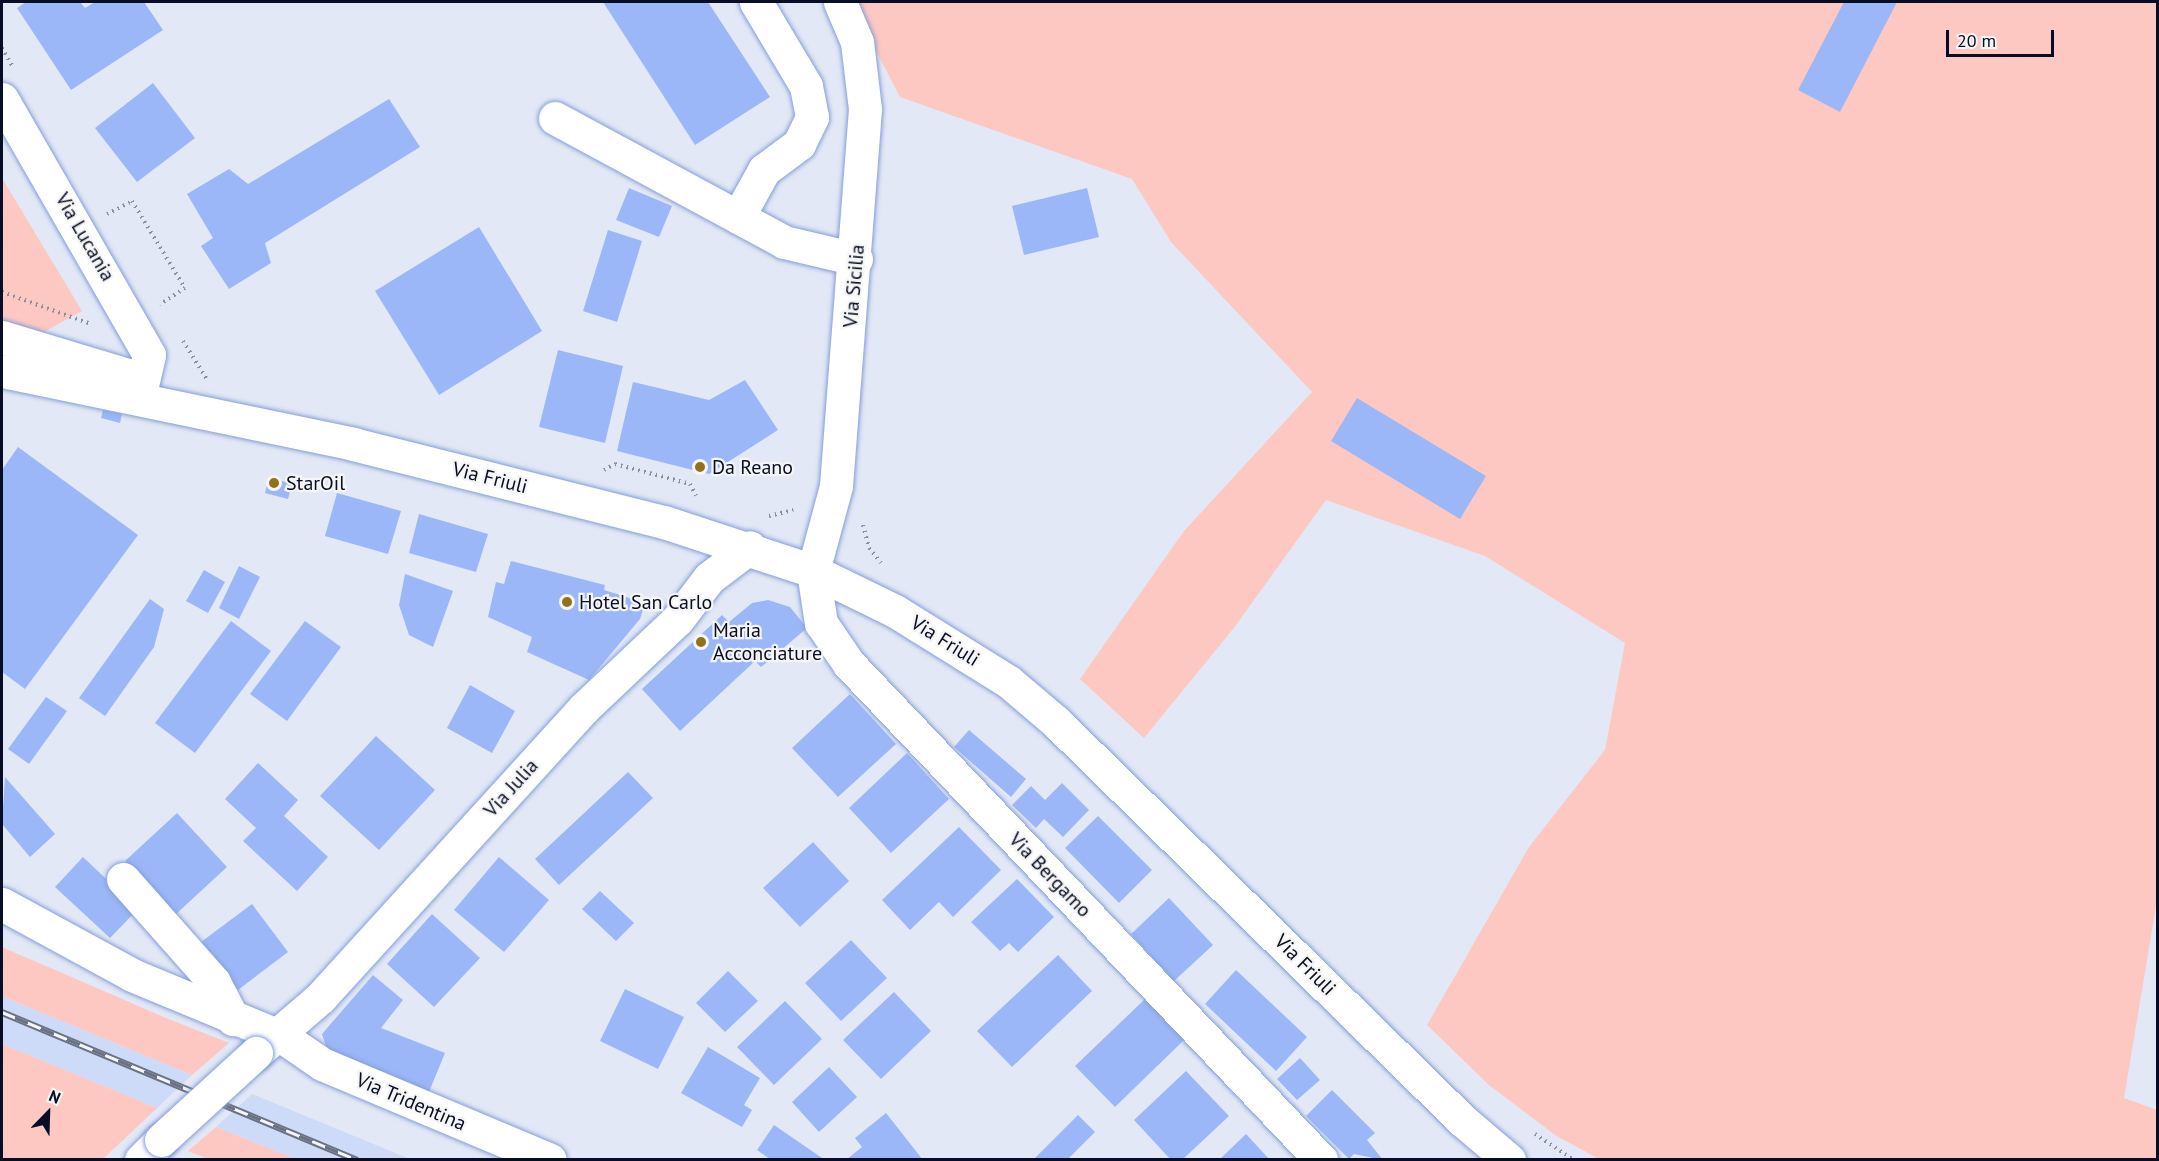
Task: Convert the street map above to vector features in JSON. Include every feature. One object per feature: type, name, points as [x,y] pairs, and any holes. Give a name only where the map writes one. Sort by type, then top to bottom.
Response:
[{"type":"street","points":[[738,217],[764,170],[799,144],[812,117],[806,86],[756,2]]},
{"type":"street","name":"Via Sicilia","points":[[813,571],[836,486],[856,259],[865,87],[857,42],[840,2]]},
{"type":"street","name":"Via Lucania","points":[[11,88],[131,316],[149,355],[146,381]]},
{"type":"street","points":[[555,118],[793,246],[856,259]]},
{"type":"street","name":"Via Friuli","points":[[2,337],[91,360],[146,381],[214,401],[750,547],[813,571],[895,611],[1009,682],[1130,791],[1462,1120],[1509,1160]]},
{"type":"street","points":[[2,360],[19,359],[131,387],[146,381]]},
{"type":"street","name":"Via Friuli","points":[[2,371],[101,396],[214,401]]},
{"type":"street","name":"Via Julia","points":[[151,1153],[267,1044],[321,997],[584,708],[678,619],[709,578],[750,547]]},
{"type":"street","name":"Via Bergamo","points":[[813,571],[821,623],[849,664],[1321,1160]]},
{"type":"street","points":[[123,879],[214,982],[233,1019]]},
{"type":"street","points":[[2,904],[132,975],[233,1019],[267,1044]]},
{"type":"street","name":"Via Tridentina","points":[[267,1044],[322,1064],[550,1160]]},
{"type":"path","points":[[2,48],[11,88]]},
{"type":"path","points":[[98,206],[104,216],[132,201],[185,288],[159,303],[165,312]]},
{"type":"path","points":[[2,292],[94,325]]},
{"type":"path","points":[[177,331],[214,401]]},
{"type":"path","points":[[601,471],[615,464],[690,484],[697,497],[708,500]]},
{"type":"path","points":[[836,486],[866,496],[862,521],[869,548],[888,572]]},
{"type":"path","points":[[764,515],[774,518],[798,504]]},
{"type":"shaded area","points":[[851,2],[2157,2],[2158,894],[2124,1098],[2157,1110],[2157,1159],[1599,1159],[1555,1135],[1489,1085],[1427,1025],[1529,847],[1605,750],[1625,643],[1485,556],[1326,500],[1233,629],[1144,738],[1080,679],[1184,531],[1312,392],[1171,242],[1132,179],[900,97]]},
{"type":"shaded area","points":[[2,178],[82,311],[40,334],[2,324]]},
{"type":"shaded area","points":[[2,947],[229,1043],[192,1075],[2,996]]},
{"type":"shaded area","points":[[2,996],[192,1075],[157,1108],[2,1044]]},
{"type":"shaded area","points":[[2,1044],[157,1108],[103,1159],[2,1159]]},
{"type":"shaded area","points":[[252,1094],[410,1159],[296,1159],[216,1127]]},
{"type":"shaded area","points":[[216,1127],[296,1159],[208,1159],[188,1151]]},
{"type":"building","points":[[26,2],[80,2],[85,8],[95,2],[144,2],[163,30],[71,90],[17,8]]},
{"type":"building","points":[[603,2],[708,2],[770,97],[695,145]]},
{"type":"building","points":[[1844,2],[1897,2],[1840,112],[1798,90]]},
{"type":"building","points":[[153,83],[195,138],[137,182],[95,128]]},
{"type":"building","points":[[389,99],[420,147],[265,243],[271,263],[229,289],[201,246],[213,238],[187,194],[229,169],[248,184]]},
{"type":"building","points":[[629,188],[672,206],[659,237],[616,220]]},
{"type":"building","points":[[1087,188],[1099,237],[1024,255],[1012,206]]},
{"type":"building","points":[[479,227],[542,331],[439,395],[375,291]]},
{"type":"building","points":[[608,230],[642,241],[617,322],[583,311]]},
{"type":"building","points":[[558,350],[623,366],[605,443],[539,427]]},
{"type":"building","points":[[745,380],[778,430],[709,474],[617,451],[633,382],[709,400]]},
{"type":"building","points":[[1357,398],[1486,476],[1460,519],[1331,441]]},
{"type":"building","points":[[103,410],[122,414],[120,423],[101,418]]},
{"type":"building","points":[[18,447],[138,535],[25,689],[2,672],[2,470]]},
{"type":"building","points":[[269,477],[292,484],[288,499],[265,493]]},
{"type":"building","points":[[337,493],[401,511],[388,554],[325,536]]},
{"type":"building","points":[[419,514],[488,534],[476,572],[409,553]]},
{"type":"building","points":[[511,561],[605,585],[604,590],[645,603],[640,619],[589,680],[527,652],[532,637],[488,617],[496,582],[504,584]]},
{"type":"building","points":[[239,566],[260,577],[239,619],[219,608]]},
{"type":"building","points":[[204,570],[225,582],[208,613],[186,601]]},
{"type":"building","points":[[405,574],[453,591],[433,647],[409,635],[399,605]]},
{"type":"building","points":[[150,599],[164,609],[154,647],[105,716],[79,698]]},
{"type":"building","points":[[768,600],[790,607],[807,628],[761,667],[755,661],[680,731],[642,689],[722,615],[729,622],[752,603]]},
{"type":"building","points":[[231,621],[271,651],[195,753],[155,723]]},
{"type":"building","points":[[305,621],[341,647],[287,721],[250,694]]},
{"type":"building","points":[[470,685],[515,711],[492,753],[447,728]]},
{"type":"building","points":[[850,694],[896,744],[838,797],[792,748]]},
{"type":"building","points":[[46,697],[67,711],[29,764],[8,749]]},
{"type":"building","points":[[969,730],[1026,779],[1011,797],[954,747]]},
{"type":"building","points":[[376,736],[435,790],[379,850],[320,796]]},
{"type":"building","points":[[907,753],[949,799],[891,853],[849,808]]},
{"type":"building","points":[[258,763],[298,800],[284,816],[328,857],[297,891],[243,841],[256,828],[225,799]]},
{"type":"building","points":[[628,772],[653,798],[559,885],[535,859]]},
{"type":"building","points":[[5,777],[55,834],[30,857],[2,824]]},
{"type":"building","points":[[1062,783],[1089,810],[1063,837],[1044,819],[1036,828],[1012,805],[1031,786],[1045,800]]},
{"type":"building","points":[[177,813],[227,867],[175,915],[125,861]]},
{"type":"building","points":[[1098,816],[1152,870],[1119,903],[1065,848]]},
{"type":"building","points":[[959,827],[1001,870],[953,917],[939,902],[910,930],[882,900]]},
{"type":"building","points":[[813,842],[849,881],[800,927],[763,888]]},
{"type":"building","points":[[83,857],[138,909],[110,938],[55,887]]},
{"type":"building","points":[[499,857],[549,900],[504,952],[454,910]]},
{"type":"building","points":[[1017,879],[1054,917],[1018,952],[1009,943],[1000,951],[971,922]]},
{"type":"building","points":[[600,891],[634,923],[616,941],[582,909]]},
{"type":"building","points":[[1169,898],[1213,945],[1174,981],[1131,934]]},
{"type":"building","points":[[252,904],[288,952],[238,990],[201,942]]},
{"type":"building","points":[[432,914],[480,958],[434,1007],[387,964]]},
{"type":"building","points":[[851,940],[887,978],[841,1021],[805,983]]},
{"type":"building","points":[[1058,955],[1092,991],[1012,1067],[977,1031]]},
{"type":"building","points":[[1236,970],[1307,1037],[1276,1071],[1205,1004]]},
{"type":"building","points":[[728,971],[758,1001],[725,1032],[696,1003]]},
{"type":"building","points":[[373,975],[403,1000],[381,1028],[445,1053],[426,1099],[331,1062],[322,1034]]},
{"type":"building","points":[[625,989],[684,1017],[658,1069],[600,1041]]},
{"type":"building","points":[[894,992],[931,1031],[881,1079],[843,1040]]},
{"type":"building","points":[[1145,999],[1184,1040],[1115,1107],[1075,1066]]},
{"type":"building","points":[[785,1001],[822,1039],[774,1085],[737,1047]]},
{"type":"building","points":[[708,1047],[760,1078],[744,1105],[752,1110],[742,1127],[681,1093]]},
{"type":"building","points":[[1300,1058],[1320,1080],[1297,1100],[1277,1079]]},
{"type":"building","points":[[829,1067],[857,1097],[819,1132],[792,1102]]},
{"type":"building","points":[[1186,1071],[1229,1116],[1182,1160],[1171,1160],[1134,1120]]},
{"type":"building","points":[[1332,1090],[1375,1133],[1367,1140],[1383,1160],[1354,1154],[1349,1159],[1306,1116]]},
{"type":"building","points":[[886,1113],[923,1160],[846,1160],[862,1147],[855,1138]]},
{"type":"building","points":[[1078,1115],[1095,1132],[1067,1160],[1033,1160]]},
{"type":"building","points":[[774,1125],[825,1160],[771,1160],[757,1150]]},
{"type":"building","points":[[1246,1134],[1270,1160],[1219,1160]]},
{"type":"railway","points":[[2,1012],[357,1160]]},
{"type":"place","name":"Da Reano","points":[[700,467]]},
{"type":"place","name":"StarOil","points":[[274,483]]},
{"type":"place","name":"Hotel San Carlo","points":[[567,602]]},
{"type":"place","name":"Maria Acconciature","points":[[701,642]]}]
